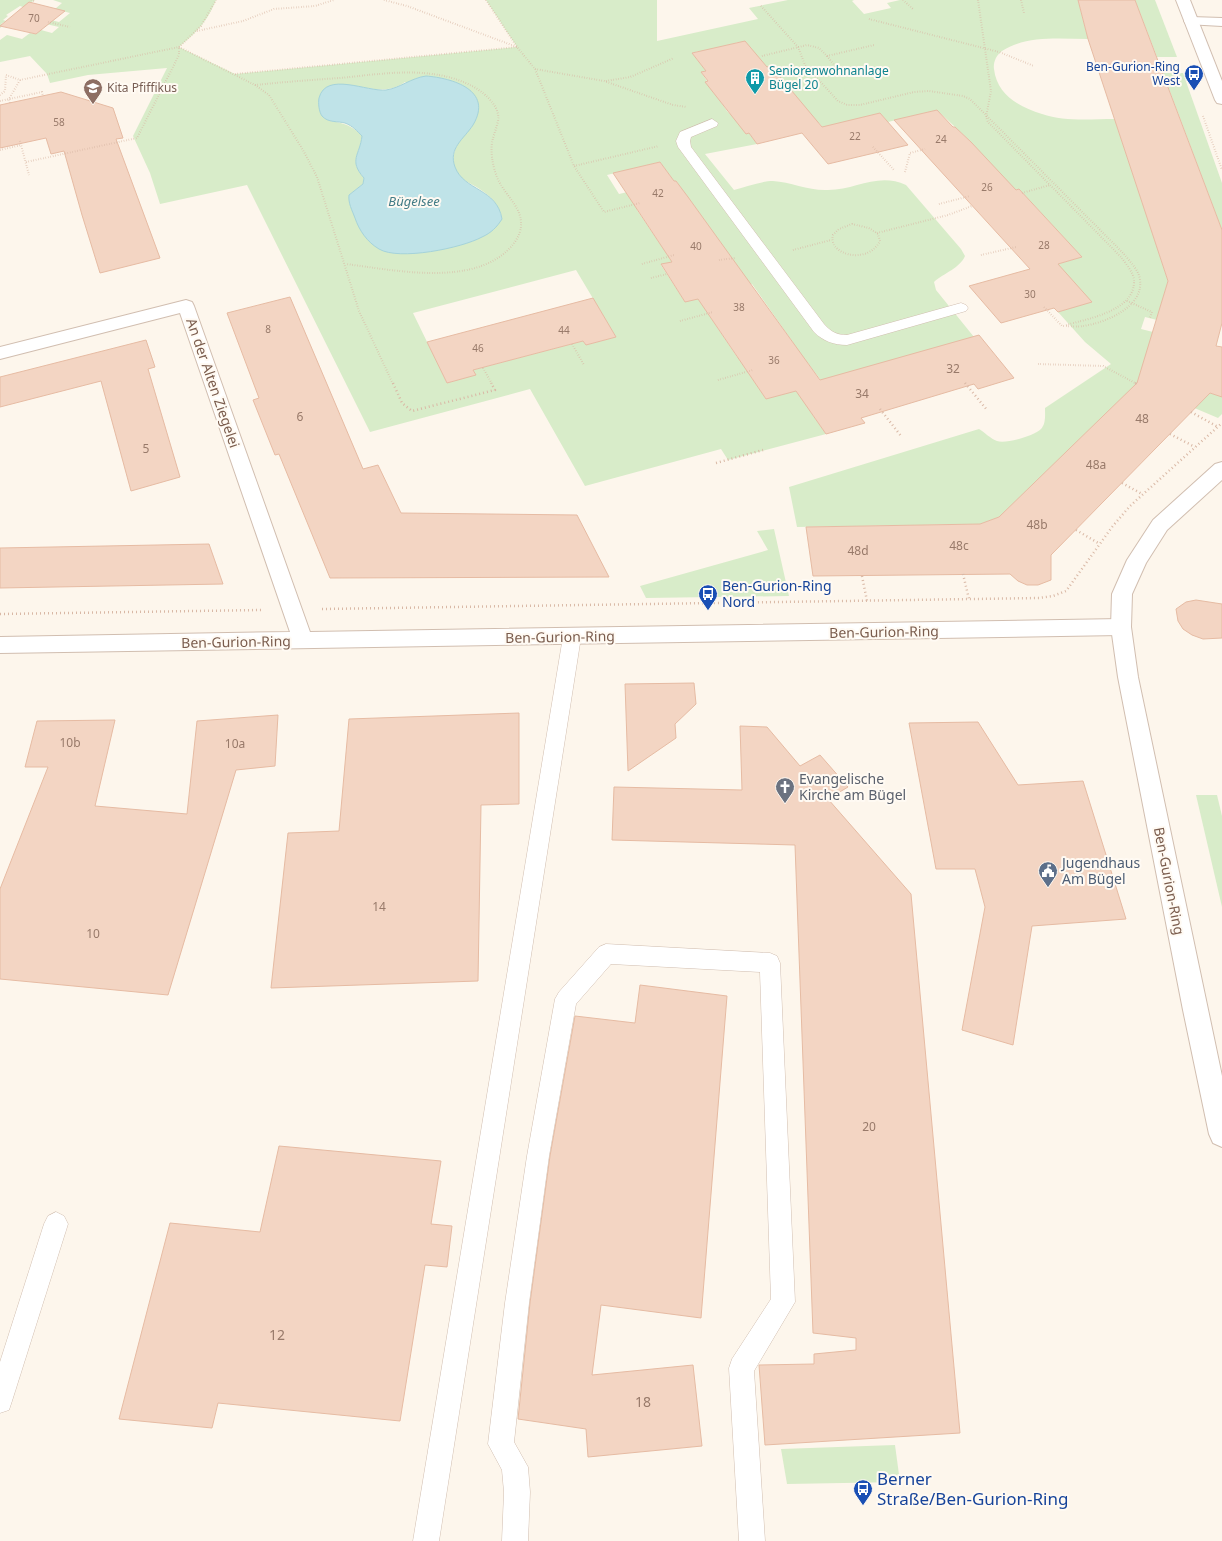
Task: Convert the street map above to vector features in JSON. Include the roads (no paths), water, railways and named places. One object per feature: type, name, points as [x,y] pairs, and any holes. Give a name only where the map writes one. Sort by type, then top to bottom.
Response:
[{"type":"street","points":[[1183,0],[1222,100]]},
{"type":"street","points":[[1191,21],[1222,22]]},
{"type":"street","name":"An der Alten Ziegelei","points":[[0,352],[186,306],[303,641]]},
{"type":"street","name":"Ben-Gurion-Ring","points":[[1222,469],[1160,525],[1137,560],[1122,594],[1121,627],[1128,677],[1195,1010],[1222,1134]]},
{"type":"street","name":"Ben-Gurion-Ring","points":[[0,645],[1121,627]]},
{"type":"lane","points":[[712,123],[684,135],[683,141],[685,147],[814,322],[826,336],[835,340],[848,340],[961,308]]},
{"type":"lane","points":[[426,1541],[572,637]]},
{"type":"lane","points":[[515,1541],[517,1492],[515,1467],[500,1444],[517,1303],[538,1156],[566,999],[606,954],[770,963],[783,1302],[741,1368],[752,1541]]},
{"type":"lane","points":[[0,1401],[56,1224]]},
{"type":"water","name":"Bügelsee","points":[[426,76],[458,83],[467,88],[474,95],[478,103],[478,113],[473,125],[455,149],[453,160],[459,175],[465,181],[494,201],[499,209],[502,219],[488,234],[460,245],[430,252],[401,254],[388,252],[379,249],[364,235],[350,204],[349,195],[363,184],[364,178],[359,172],[356,162],[362,136],[348,124],[330,121],[324,118],[319,110],[319,98],[323,90],[338,84],[386,90]]},
{"type":"place","name":"Ben-Gurion-Ring West","points":[[1194,91]]},
{"type":"place","name":"Seniorenwohnanlage Bügel 20","points":[[755,95]]},
{"type":"place","name":"Kita Pfiffikus","points":[[93,105]]},
{"type":"place","name":"Ben-Gurion-Ring Nord","points":[[708,611]]},
{"type":"place","name":"Evangelische Kirche am Bügel","points":[[785,804]]},
{"type":"place","name":"Jugendhaus Am Bügel","points":[[1048,888]]},
{"type":"place","name":"Berner Straße/Ben-Gurion-Ring","points":[[863,1506]]}]
